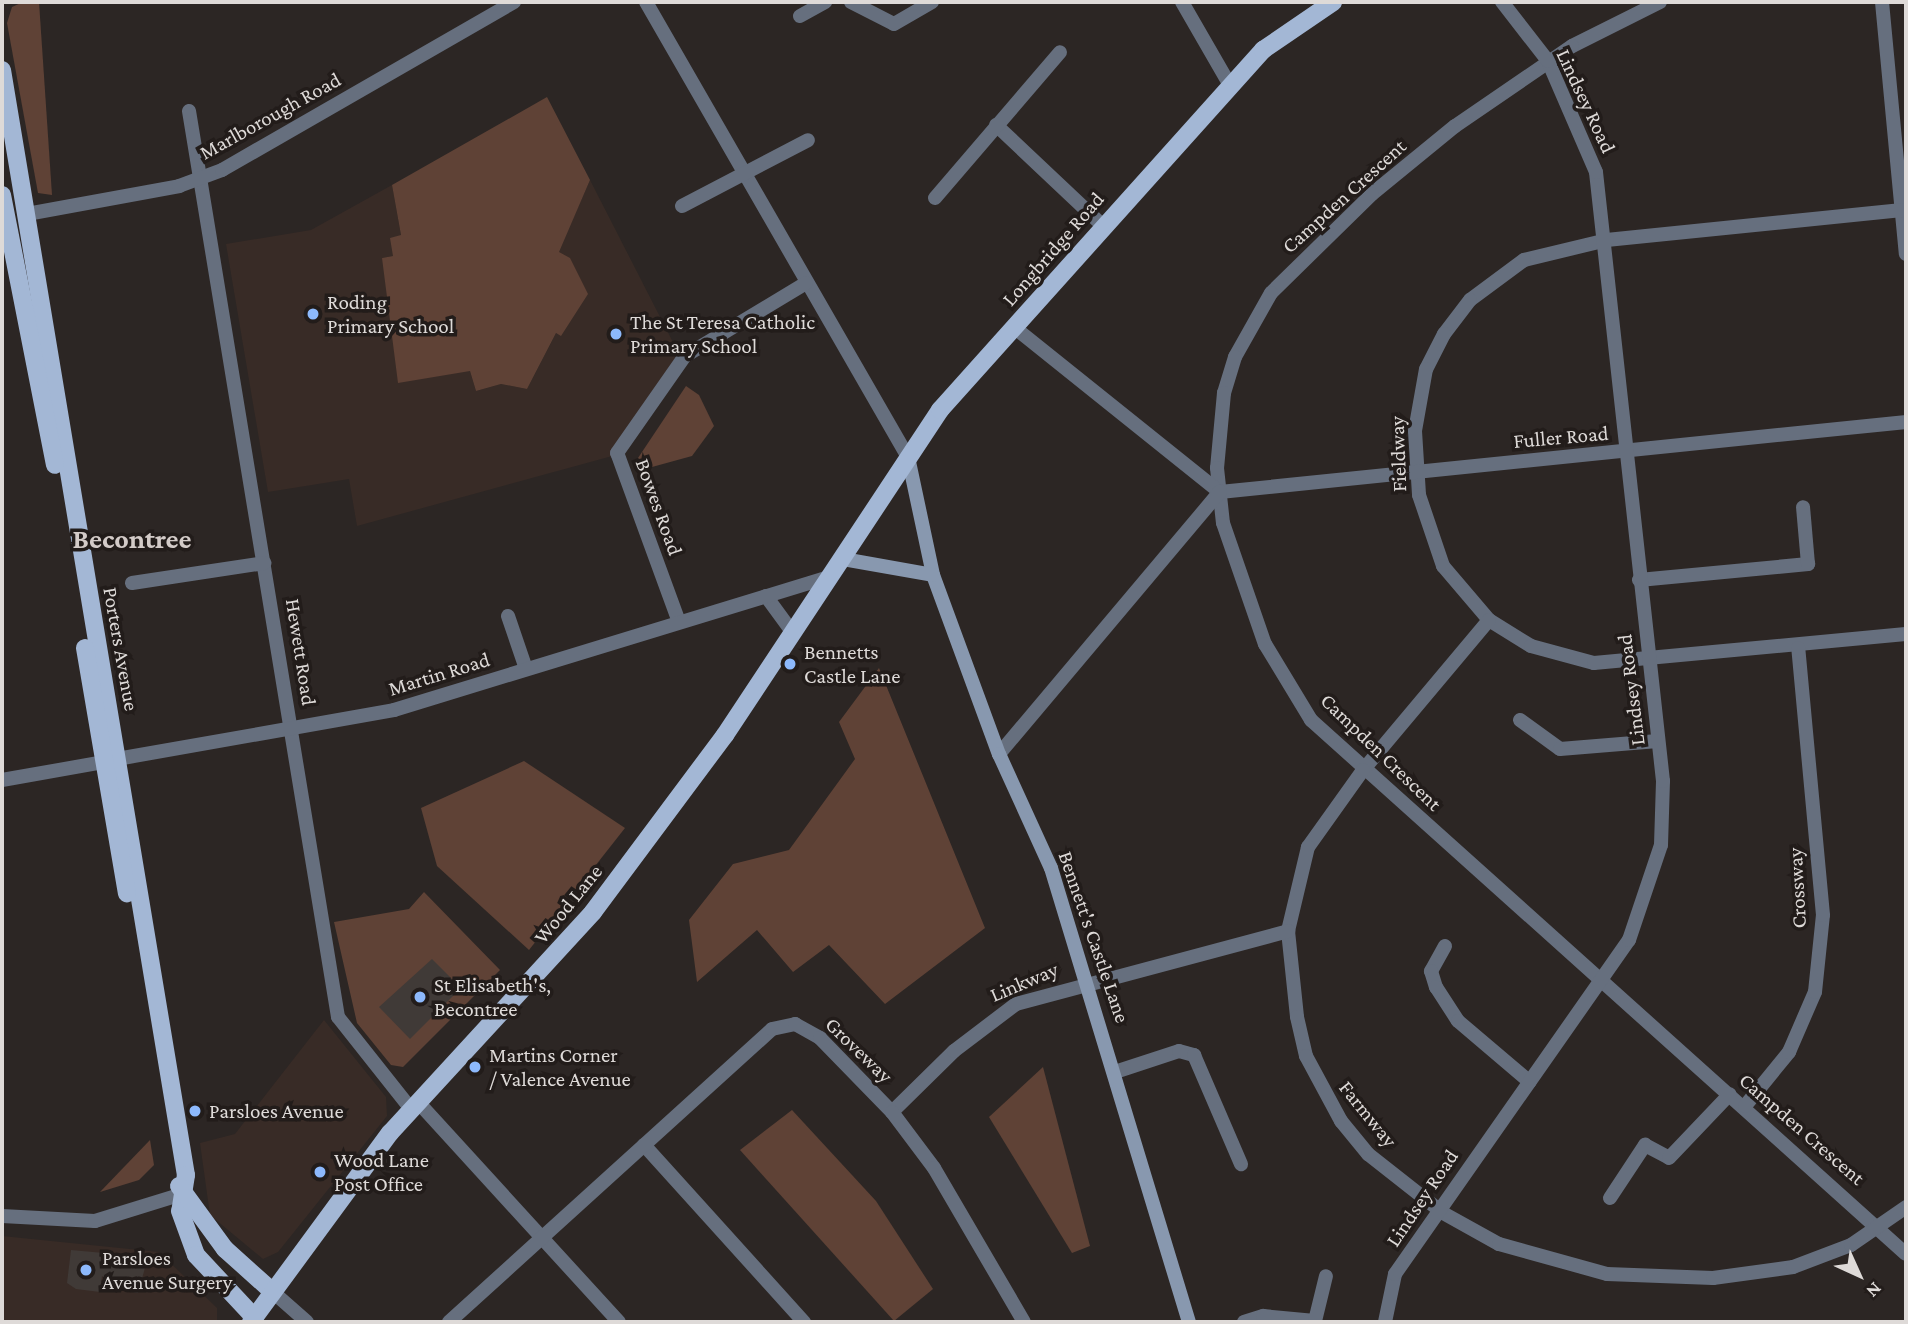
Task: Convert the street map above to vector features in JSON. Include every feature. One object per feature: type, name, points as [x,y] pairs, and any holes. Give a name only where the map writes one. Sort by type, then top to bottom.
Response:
[{"type":"main road","name":"Longbridge Road","points":[[843,559],[940,410],[1263,50],[1333,2]]},
{"type":"main road","name":"Porters Avenue","points":[[2,70],[5,102],[27,214],[111,760]]},
{"type":"main road","name":"Porters Avenue","points":[[2,195],[32,329],[186,1175],[180,1211],[196,1255],[255,1321]]},
{"type":"main road","name":"Bennett's Castle Lane","points":[[908,457],[933,575],[999,754],[1051,868],[1088,979],[1189,1322]]},
{"type":"main road","points":[[843,559],[933,575]]},
{"type":"main road","name":"Wood Lane","points":[[255,1321],[273,1292],[414,1106],[593,912],[843,559]]},
{"type":"main road","points":[[182,1194],[225,1249],[273,1292]]},
{"type":"street","name":"Marlborough Road","points":[[27,214],[201,179],[514,2]]},
{"type":"street","points":[[646,2],[908,457]]},
{"type":"street","points":[[800,16],[825,2]]},
{"type":"street","points":[[851,2],[894,24],[932,2]]},
{"type":"street","points":[[1182,2],[1230,85]]},
{"type":"street","name":"Lindsey Road","points":[[1385,1322],[1395,1274],[1438,1209],[1602,983],[1633,931],[1661,845],[1658,741],[1639,580],[1607,240],[1596,172],[1548,61],[1502,2]]},
{"type":"street","name":"Campden Crescent","points":[[1660,2],[1548,61],[1372,194],[1271,293],[1235,357],[1224,393],[1220,492],[1235,572],[1265,644],[1311,720],[1363,770],[1602,983],[1882,1226],[1906,1254]]},
{"type":"street","points":[[1882,2],[1906,254]]},
{"type":"street","points":[[934,198],[1060,52]]},
{"type":"street","name":"Hewett Road","points":[[189,111],[338,1017],[414,1106],[619,1322]]},
{"type":"street","points":[[996,125],[1103,226]]},
{"type":"street","points":[[682,206],[808,140]]},
{"type":"street","name":"Fieldway","points":[[1902,210],[1607,240],[1524,260],[1470,300],[1426,369],[1415,431],[1416,471],[1438,556],[1489,620],[1566,658],[1649,660],[1798,648],[1906,635]]},
{"type":"street","name":"Bowes Road","points":[[679,622],[617,453],[685,356],[806,283]]},
{"type":"street","points":[[999,754],[1220,492],[1015,328]]},
{"type":"street","name":"Fuller Road","points":[[1220,492],[1906,422]]},
{"type":"street","points":[[1639,580],[1808,564],[1802,507]]},
{"type":"street","points":[[132,583],[265,563]]},
{"type":"street","name":"Martin Road","points":[[2,780],[394,710],[830,578]]},
{"type":"street","points":[[766,596],[793,633]]},
{"type":"street","points":[[508,616],[526,669]]},
{"type":"street","name":"Farmway","points":[[1489,620],[1363,770],[1308,847],[1288,931],[1297,1017],[1321,1089],[1368,1154],[1438,1209],[1499,1244],[1560,1266],[1660,1279],[1793,1267],[1882,1226],[1906,1207]]},
{"type":"street","name":"Crossway","points":[[1745,1106],[1789,1052],[1815,992],[1823,915],[1798,648]]},
{"type":"street","points":[[1520,720],[1560,749],[1658,741]]},
{"type":"street","name":"Linkway","points":[[892,1112],[988,1021],[1016,1004],[1088,979],[1288,931]]},
{"type":"street","points":[[1446,946],[1431,971],[1436,987],[1458,1021],[1530,1082]]},
{"type":"street","name":"Groveway","points":[[449,1322],[782,1024],[806,1027],[820,1038],[892,1112],[934,1168],[1024,1322]]},
{"type":"street","points":[[1115,1072],[1179,1051],[1194,1055],[1241,1164]]},
{"type":"street","points":[[1610,1198],[1645,1145],[1669,1158],[1730,1094]]},
{"type":"street","points":[[645,1145],[804,1322]]},
{"type":"street","points":[[2,1216],[95,1221],[182,1194]]},
{"type":"street","points":[[1244,1322],[1262,1316],[1315,1321],[1326,1276]]},
{"type":"street","points":[[273,1292],[307,1322]]},
{"type":"shaded area","points":[[23,2],[39,2],[52,195],[38,193],[7,23],[12,7]]},
{"type":"shaded area","points":[[547,97],[590,180],[559,252],[570,258],[588,294],[561,336],[556,333],[527,389],[501,384],[476,391],[470,371],[398,383],[382,258],[393,256],[390,238],[401,235],[392,185]]},
{"type":"shaded area","points":[[590,180],[679,354],[616,455],[357,526],[349,479],[268,492],[226,244],[311,230],[392,185],[401,235],[393,256],[382,258],[470,371],[476,391],[501,384],[527,389],[556,333],[561,335],[558,252]]},
{"type":"shaded area","points":[[686,386],[699,395],[714,426],[692,456],[652,467],[638,458]]},
{"type":"shaded area","points":[[879,668],[985,928],[885,1004],[829,945],[793,972],[757,930],[697,982],[689,920],[733,864],[789,850],[855,759],[839,722]]},
{"type":"shaded area","points":[[524,761],[625,828],[529,950],[437,866],[421,808]]},
{"type":"shaded area","points":[[424,892],[500,970],[403,1067],[391,1065],[357,1023],[334,922],[409,909]]},
{"type":"shaded area","points":[[324,1020],[386,1097],[387,1116],[278,1252],[263,1259],[210,1215],[200,1143],[235,1134]]},
{"type":"shaded area","points":[[1043,1067],[1090,1246],[1072,1253],[989,1117]]},
{"type":"shaded area","points":[[792,1110],[876,1201],[933,1289],[894,1321],[740,1150]]},
{"type":"shaded area","points":[[150,1140],[154,1165],[139,1180],[100,1192]]},
{"type":"shaded area","points":[[2,1236],[159,1252],[217,1308],[217,1322],[2,1322]]},
{"type":"building","name":"St Elisabeth's, Becontree","points":[[432,959],[461,988],[410,1039],[379,1007]]},
{"type":"building","points":[[71,1250],[148,1257],[138,1293],[117,1289],[102,1276],[100,1292],[76,1289],[67,1283]]},
{"type":"place","name":"Roding Primary School","points":[[313,314]]},
{"type":"place","name":"The St Teresa Catholic Primary School","points":[[616,334]]},
{"type":"place","name":"Bennetts Castle Lane","points":[[790,664]]},
{"type":"place","name":"St Elisabeth's, Becontree","points":[[420,997]]},
{"type":"place","name":"Martins Corner / Valence Avenue","points":[[475,1067]]},
{"type":"place","name":"Parsloes Avenue","points":[[195,1111]]},
{"type":"place","name":"Wood Lane Post Office","points":[[320,1172]]},
{"type":"place","name":"Parsloes Avenue Surgery","points":[[86,1270]]},
{"type":"district","name":"Becontree","points":[[132,539]]}]
